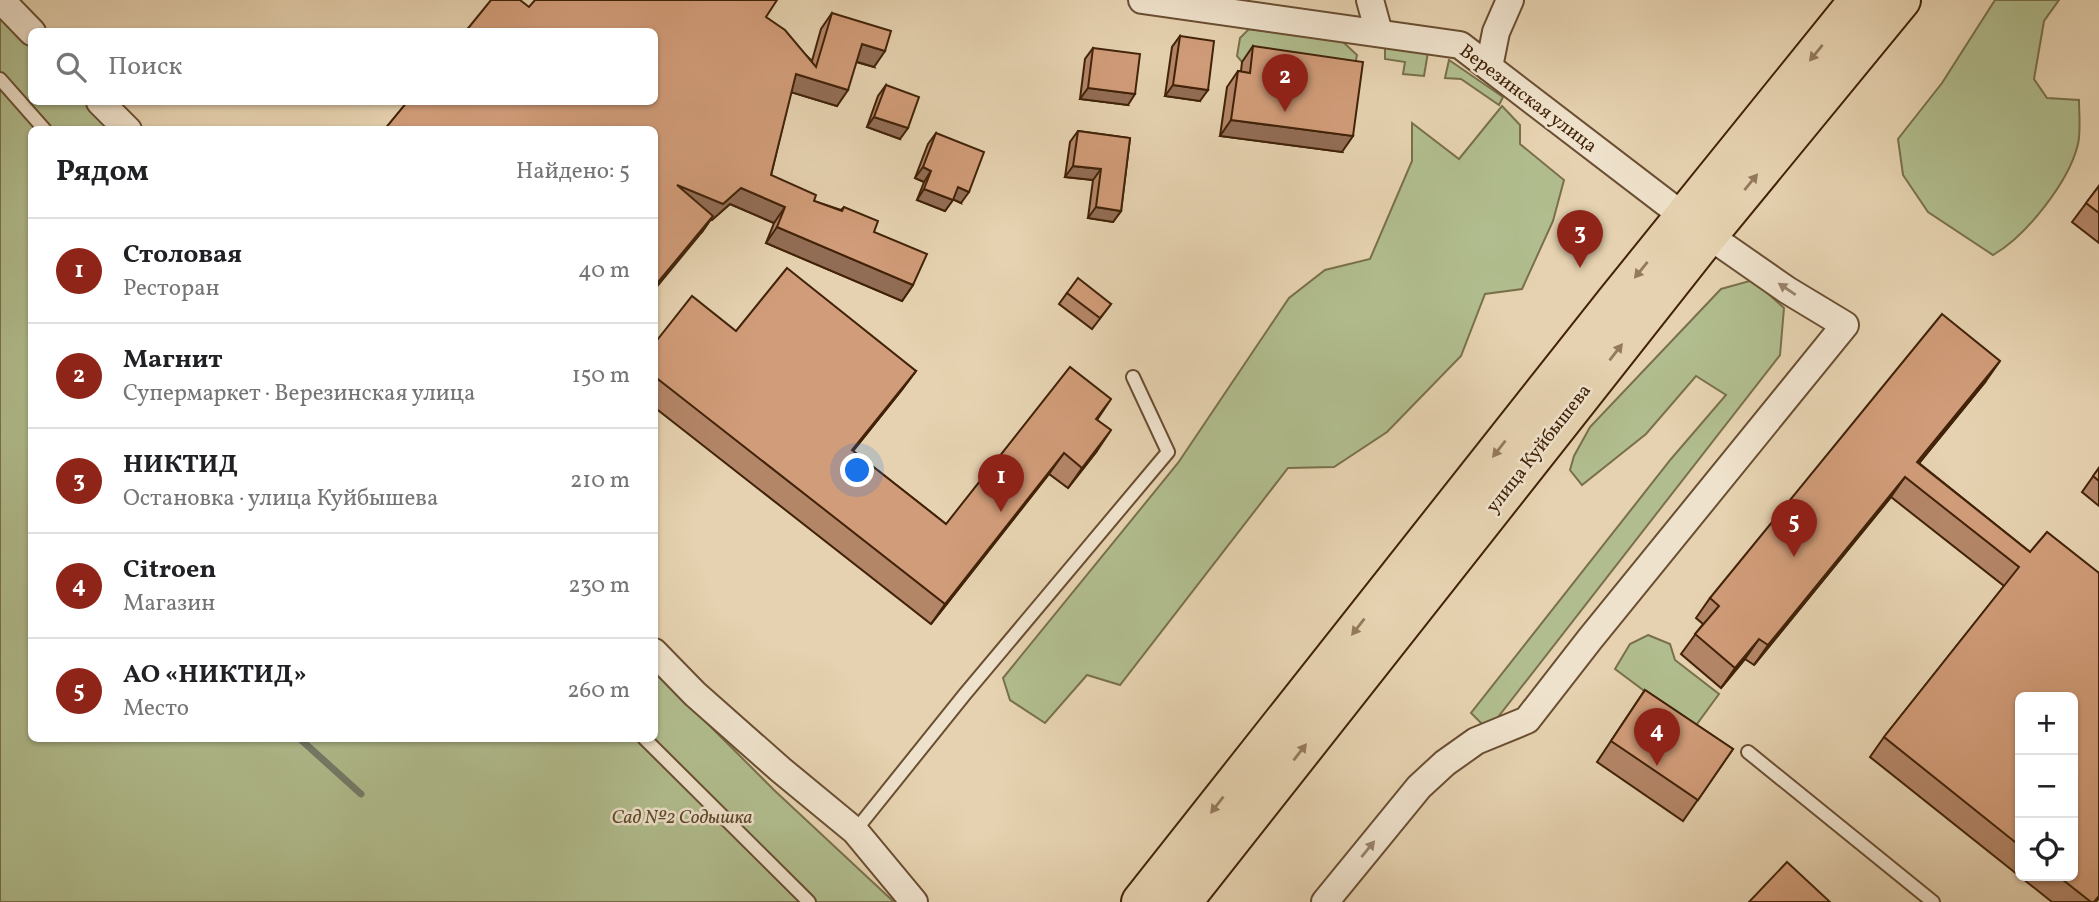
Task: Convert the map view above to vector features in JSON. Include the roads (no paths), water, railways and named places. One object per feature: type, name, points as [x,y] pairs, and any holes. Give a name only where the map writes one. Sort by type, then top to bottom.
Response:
[{"type":"highway","name":"улица Куйбышева","points":[[1182,902],[1696,226],[1859,0]]},
{"type":"highway","name":"улица Куйбышева","points":[[1141,902],[1696,226],[1901,0]]},
{"type":"street","points":[[1,0],[28,28]]},
{"type":"street","name":"Верезинская улица","points":[[1142,0],[1460,45],[1696,226],[1787,290],[1845,325],[1527,720],[1476,741],[1419,787],[1325,902]]},
{"type":"street","points":[[1370,0],[1379,33]]},
{"type":"street","points":[[1489,67],[1496,32],[1510,0]]},
{"type":"street","points":[[103,105],[124,126]]},
{"type":"street","points":[[658,656],[695,694],[855,831],[914,902]]},
{"type":"lane","points":[[0,79],[41,126]]},
{"type":"lane","points":[[855,831],[965,694],[1168,452],[1133,377]]},
{"type":"lane","points":[[648,742],[809,902]]},
{"type":"lane","points":[[1748,752],[1933,902]]},
{"type":"waterway","points":[[303,742],[361,794]]},
{"type":"place","name":"Магнит","points":[[1285,112]]},
{"type":"place","name":"НИКТИД","points":[[1580,268]]},
{"type":"place","name":"Столовая","points":[[1001,512]]},
{"type":"place","name":"АО «НИКТИД»","points":[[1794,557]]},
{"type":"place","name":"Citroen","points":[[1657,766]]},
{"type":"park label","name":"Сад №2 Содышка","points":[[682,818]]}]
